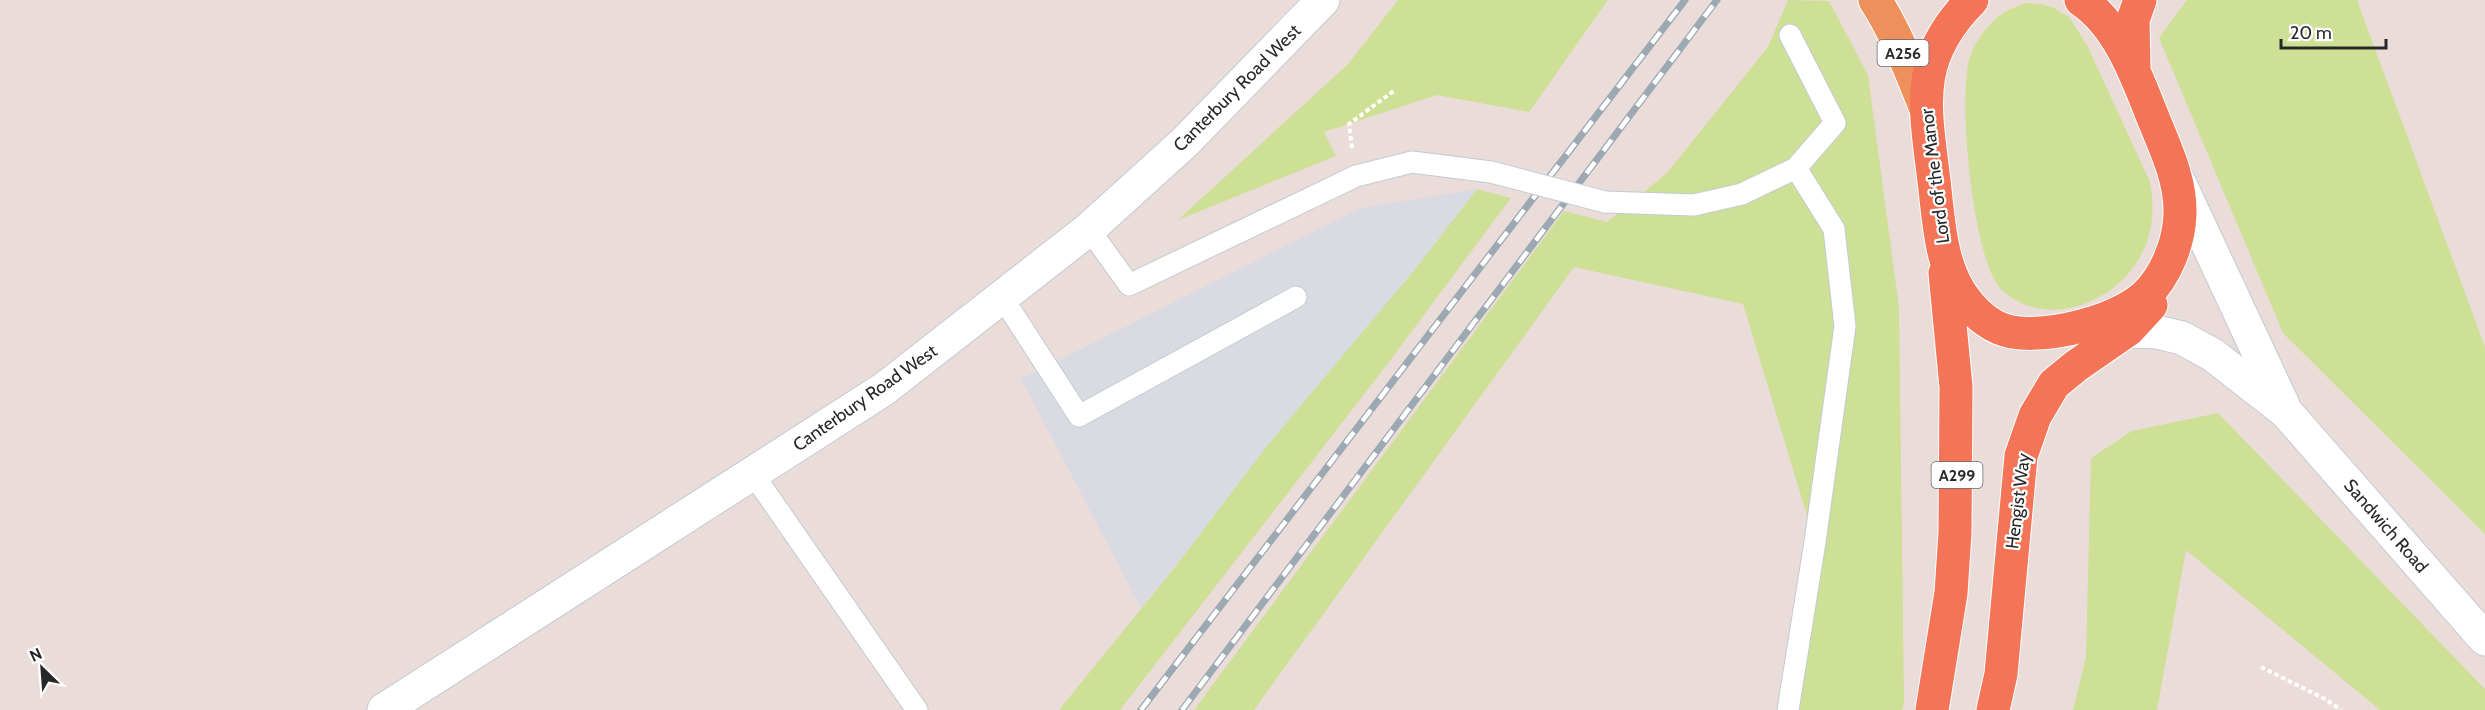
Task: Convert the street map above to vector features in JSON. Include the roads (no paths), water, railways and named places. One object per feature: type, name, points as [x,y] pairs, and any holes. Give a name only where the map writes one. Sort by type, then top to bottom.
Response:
[{"type":"highway","name":"Lord of the Manor","points":[[1972,0],[1951,21],[1934,53],[1928,79],[1926,110],[1941,243],[1951,273],[1965,301],[1992,324],[2011,332],[2063,329],[2099,320],[2121,311],[2144,297],[2155,284],[2168,263],[2175,242],[2180,216],[2175,175],[2134,71],[2116,38],[2092,7],[2082,0]]},
{"type":"highway","points":[[2134,71],[2133,28],[2140,0]]},
{"type":"highway","name":"Hengist Way","points":[[1993,710],[2001,674],[2021,456],[2035,416],[2059,380],[2128,330],[2152,304],[2171,263],[2175,242]]},
{"type":"highway","name":"A299","points":[[1932,710],[1951,593],[1957,473],[1955,376],[1941,243]]},
{"type":"main road","name":"A256","points":[[1875,0],[1906,59],[1926,110]]},
{"type":"street","name":"Canterbury Road West","points":[[384,710],[884,389],[1089,229],[1185,142],[1323,0]]},
{"type":"street","name":"Sandwich Road","points":[[2175,175],[2286,412]]},
{"type":"street","name":"Sandwich Road","points":[[2063,329],[2157,333],[2182,338],[2213,355],[2286,412],[2485,639]]},
{"type":"lane","points":[[1089,229],[1129,285],[1356,176],[1412,162],[1491,172],[1605,202],[1695,205],[1742,194],[1796,168],[1835,123],[1790,35]]},
{"type":"lane","points":[[1788,710],[1815,542],[1845,326],[1834,229],[1796,168]]},
{"type":"lane","points":[[1002,297],[1079,416],[1296,297]]},
{"type":"lane","points":[[753,474],[917,710]]},
{"type":"railway","points":[[1141,710],[1685,0]]},
{"type":"railway","points":[[1182,710],[1717,0]]}]
